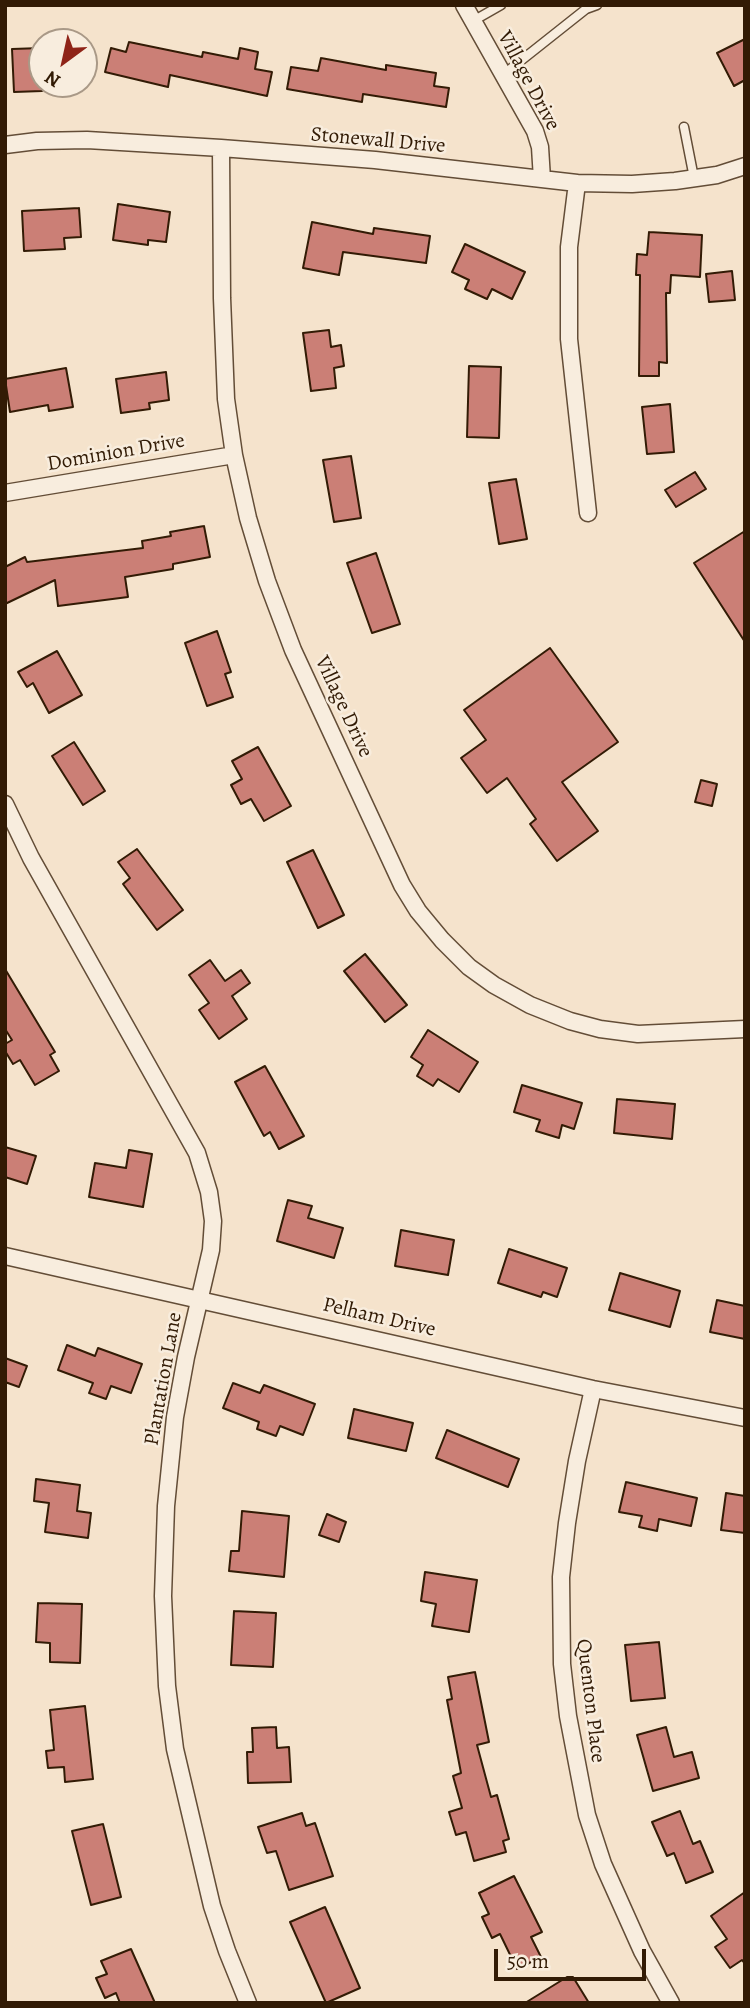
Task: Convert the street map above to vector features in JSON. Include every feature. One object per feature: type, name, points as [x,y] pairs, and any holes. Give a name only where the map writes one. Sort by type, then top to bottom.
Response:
[{"type":"street","name":"Village Drive","points":[[464,5],[535,131],[540,147],[542,179]]},
{"type":"street","name":"Stonewall Drive","points":[[5,145],[87,140],[221,148],[375,160],[577,183],[632,184],[694,178],[718,175],[745,166]]},
{"type":"street","name":"Village Drive","points":[[221,148],[226,399],[234,455],[248,518],[267,581],[293,650],[402,885],[418,911],[469,967],[530,1005],[570,1021],[600,1029],[638,1034],[745,1029]]},
{"type":"street","points":[[577,183],[569,247],[569,340],[588,513]]},
{"type":"street","name":"Dominion Drive","points":[[5,493],[234,455]]},
{"type":"street","name":"Plantation Lane","points":[[5,804],[32,858],[201,1164],[209,1192],[213,1221],[211,1250],[175,1416],[166,1506],[163,1596],[167,1686],[175,1749],[193,1832],[212,1906],[248,2003]]},
{"type":"street","name":"Pelham Drive","points":[[5,1255],[593,1389],[745,1418]]},
{"type":"street","name":"Quenton Place","points":[[593,1389],[577,1461],[561,1577],[562,1664],[568,1716],[587,1815],[603,1864],[637,1942],[671,2003]]},
{"type":"lane","points":[[473,21],[501,5]]},
{"type":"lane","points":[[504,74],[586,9],[597,5]]},
{"type":"lane","points":[[684,127],[694,178]]},
{"type":"building","points":[[745,39],[745,80],[734,86],[717,53]]},
{"type":"building","points":[[129,42],[202,57],[203,52],[238,59],[240,48],[258,52],[255,69],[272,72],[267,96],[170,75],[168,87],[105,72],[111,48],[126,52]]},
{"type":"building","points":[[28,48],[28,92],[14,92],[12,49]]},
{"type":"building","points":[[321,58],[386,70],[386,65],[436,73],[434,86],[449,88],[446,107],[363,94],[362,102],[287,89],[291,67],[318,71]]},
{"type":"building","points":[[118,204],[170,212],[166,242],[148,240],[148,245],[113,240]]},
{"type":"building","points":[[79,208],[81,237],[64,238],[65,249],[24,251],[22,211]]},
{"type":"building","points":[[312,222],[373,234],[374,228],[430,236],[426,263],[343,252],[339,275],[303,268]]},
{"type":"building","points":[[649,232],[702,235],[700,277],[671,275],[670,293],[666,293],[667,363],[659,362],[659,376],[639,376],[640,275],[636,275],[637,254],[647,255]]},
{"type":"building","points":[[465,244],[525,272],[512,299],[492,289],[487,299],[465,289],[469,280],[452,272]]},
{"type":"building","points":[[732,271],[735,300],[709,302],[706,274]]},
{"type":"building","points":[[329,330],[331,347],[341,345],[344,366],[334,368],[336,388],[311,391],[303,333]]},
{"type":"building","points":[[469,366],[501,367],[499,438],[467,437]]},
{"type":"building","points":[[66,368],[73,407],[49,411],[48,405],[10,412],[5,379]]},
{"type":"building","points":[[166,372],[169,400],[149,403],[150,409],[121,413],[116,379]]},
{"type":"building","points":[[670,404],[674,452],[647,454],[642,407]]},
{"type":"building","points":[[351,456],[361,518],[334,522],[323,460]]},
{"type":"building","points":[[695,472],[706,489],[676,507],[665,490]]},
{"type":"building","points":[[516,479],[527,539],[499,544],[489,483]]},
{"type":"building","points":[[204,526],[210,557],[173,564],[173,569],[125,577],[128,597],[58,606],[55,580],[5,604],[5,567],[25,557],[27,562],[143,548],[142,541],[171,536],[170,532]]},
{"type":"building","points":[[745,531],[745,642],[694,563]]},
{"type":"building","points":[[376,553],[400,624],[372,633],[347,563]]},
{"type":"building","points":[[217,631],[231,672],[225,674],[233,697],[207,706],[185,643]]},
{"type":"building","points":[[550,648],[618,742],[562,782],[598,831],[557,861],[530,824],[536,819],[507,778],[487,793],[461,758],[486,740],[464,710]]},
{"type":"building","points":[[57,651],[82,695],[49,713],[33,683],[27,687],[18,672]]},
{"type":"building","points":[[74,742],[105,791],[83,805],[52,756]]},
{"type":"building","points":[[258,747],[291,806],[264,821],[251,799],[241,804],[231,785],[242,779],[232,761]]},
{"type":"building","points":[[701,780],[717,784],[712,806],[695,802]]},
{"type":"building","points":[[137,849],[183,910],[157,930],[123,884],[130,878],[118,862]]},
{"type":"building","points":[[313,850],[344,915],[318,928],[287,862]]},
{"type":"building","points":[[365,954],[407,1005],[385,1022],[344,971]]},
{"type":"building","points":[[210,960],[225,981],[241,970],[250,983],[232,996],[247,1019],[219,1039],[199,1010],[209,1003],[189,975]]},
{"type":"building","points":[[5,969],[55,1052],[50,1055],[59,1071],[35,1085],[20,1060],[13,1064],[5,1051],[5,1044],[12,1040],[5,1029]]},
{"type":"building","points":[[428,1030],[478,1062],[459,1092],[438,1079],[433,1086],[417,1076],[423,1065],[411,1057]]},
{"type":"building","points":[[265,1066],[304,1136],[279,1149],[270,1132],[264,1136],[235,1082]]},
{"type":"building","points":[[522,1085],[582,1103],[574,1129],[562,1125],[559,1138],[536,1131],[540,1120],[514,1112]]},
{"type":"building","points":[[617,1099],[675,1104],[672,1139],[614,1133]]},
{"type":"building","points":[[5,1147],[36,1156],[27,1184],[5,1177]]},
{"type":"building","points":[[129,1150],[152,1154],[143,1207],[89,1197],[95,1163],[126,1168]]},
{"type":"building","points":[[288,1200],[312,1206],[308,1218],[343,1228],[334,1258],[277,1241]]},
{"type":"building","points":[[401,1230],[454,1240],[448,1275],[395,1266]]},
{"type":"building","points":[[509,1249],[567,1268],[557,1297],[543,1292],[541,1297],[498,1283]]},
{"type":"building","points":[[620,1273],[680,1291],[670,1327],[609,1310]]},
{"type":"building","points":[[717,1300],[745,1306],[745,1339],[710,1332]]},
{"type":"building","points":[[67,1345],[95,1356],[98,1348],[142,1364],[131,1393],[111,1386],[106,1399],[89,1393],[93,1383],[58,1370]]},
{"type":"building","points":[[5,1358],[27,1366],[19,1387],[5,1382]]},
{"type":"building","points":[[233,1383],[260,1393],[264,1385],[315,1404],[303,1435],[280,1426],[276,1436],[257,1429],[259,1422],[223,1408]]},
{"type":"building","points":[[354,1409],[413,1423],[406,1451],[348,1438]]},
{"type":"building","points":[[447,1430],[519,1459],[508,1487],[436,1458]]},
{"type":"building","points":[[36,1479],[80,1485],[77,1511],[91,1513],[88,1538],[45,1532],[49,1503],[34,1501]]},
{"type":"building","points":[[626,1482],[697,1498],[691,1526],[659,1519],[657,1531],[639,1527],[642,1516],[619,1512]]},
{"type":"building","points":[[726,1493],[745,1496],[745,1533],[721,1530]]},
{"type":"building","points":[[242,1511],[289,1516],[284,1577],[229,1571],[231,1551],[239,1551]]},
{"type":"building","points":[[327,1514],[346,1522],[339,1542],[319,1535]]},
{"type":"building","points":[[425,1572],[477,1580],[469,1632],[432,1626],[436,1604],[421,1601]]},
{"type":"building","points":[[38,1603],[82,1604],[80,1663],[50,1662],[50,1643],[36,1642]]},
{"type":"building","points":[[234,1611],[276,1613],[273,1667],[231,1665]]},
{"type":"building","points":[[659,1642],[665,1698],[631,1701],[625,1645]]},
{"type":"building","points":[[475,1672],[489,1742],[477,1745],[491,1797],[497,1795],[509,1839],[503,1841],[506,1852],[474,1861],[466,1832],[456,1835],[449,1812],[462,1808],[453,1776],[461,1773],[447,1700],[452,1699],[448,1677]]},
{"type":"building","points":[[85,1706],[93,1779],[65,1782],[64,1767],[48,1768],[46,1751],[54,1750],[50,1710]]},
{"type":"building","points":[[276,1727],[277,1748],[289,1747],[291,1782],[248,1783],[247,1752],[253,1752],[252,1728]]},
{"type":"building","points":[[666,1727],[674,1757],[692,1752],[699,1778],[653,1791],[637,1735]]},
{"type":"building","points":[[680,1811],[693,1844],[700,1841],[713,1872],[686,1883],[674,1853],[667,1856],[652,1822]]},
{"type":"building","points":[[302,1813],[306,1826],[315,1823],[333,1876],[289,1890],[276,1851],[267,1853],[258,1827]]},
{"type":"building","points":[[103,1824],[121,1897],[91,1905],[72,1831]]},
{"type":"building","points":[[514,1876],[542,1932],[531,1937],[541,1957],[517,1969],[500,1934],[492,1938],[482,1917],[489,1914],[479,1893]]},
{"type":"building","points":[[745,1892],[745,1964],[742,1960],[730,1968],[715,1947],[727,1939],[711,1916]]},
{"type":"building","points":[[325,1907],[360,1988],[326,2003],[290,1922]]},
{"type":"building","points":[[131,1949],[155,2003],[120,2003],[116,1993],[105,1998],[96,1978],[107,1974],[101,1961]]},
{"type":"building","points":[[567,1977],[573,1977],[589,2003],[525,2003]]}]
